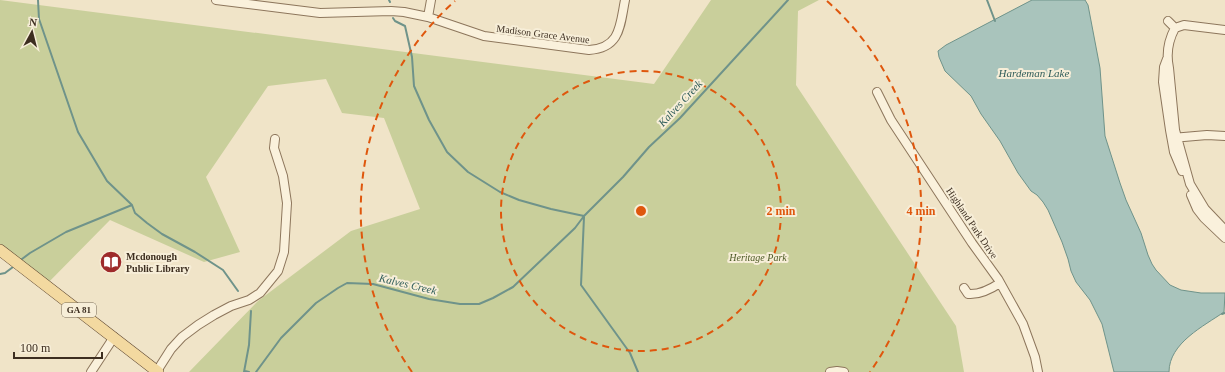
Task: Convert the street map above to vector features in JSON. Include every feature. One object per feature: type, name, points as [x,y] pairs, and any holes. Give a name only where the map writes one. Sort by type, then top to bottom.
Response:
[{"type":"main road","name":"GA 81","points":[[0,250],[158,372]]},
{"type":"street","name":"Madison Grace Avenue","points":[[216,0],[320,13],[337,14],[391,11],[404,12],[428,17],[484,36],[589,50],[597,50],[610,44],[615,39],[621,22],[625,0]]},
{"type":"street","points":[[428,17],[431,0]]},
{"type":"street","points":[[1168,21],[1175,28]]},
{"type":"street","points":[[1225,30],[1184,25],[1175,28],[1169,42],[1163,74],[1170,130],[1190,184],[1204,209],[1225,230]]},
{"type":"street","name":"Highland Park Drive","points":[[876,92],[891,120],[1000,283],[1023,324],[1035,357],[1038,372]]},
{"type":"street","points":[[1174,138],[1207,134],[1225,136]]},
{"type":"street","points":[[1174,138],[1176,156],[1197,209],[1206,221],[1225,238]]},
{"type":"street","points":[[158,372],[171,349],[182,337],[214,315],[231,306],[249,300],[260,293],[278,271],[284,252],[287,203],[283,176],[274,148],[275,139]]},
{"type":"street","points":[[964,288],[968,294],[975,294],[1000,283]]},
{"type":"street","points":[[92,372],[114,337]]},
{"type":"street","points":[[830,372],[837,370],[844,372]]},
{"type":"green space","name":"Heritage Park","points":[[0,0],[654,84],[711,0],[819,0],[798,11],[796,85],[956,326],[964,372],[189,372],[258,301],[351,231],[420,209],[384,118],[342,113],[326,79],[268,86],[206,177],[240,252],[204,262],[110,220],[42,289],[0,256]]},
{"type":"water","name":"Hardeman Lake","points":[[1032,0],[1085,0],[1088,5],[1100,68],[1105,136],[1126,200],[1141,233],[1152,264],[1170,285],[1181,290],[1201,293],[1225,293],[1224,312],[1198,329],[1181,344],[1175,352],[1169,372],[1114,372],[1102,324],[1090,300],[1076,282],[1062,242],[1048,210],[1037,195],[1031,191],[1018,173],[1000,141],[981,114],[971,96],[945,71],[939,57],[938,51],[946,45]]},
{"type":"waterway","points":[[38,0],[39,19],[78,132],[107,181],[132,205],[135,213],[162,234],[195,252],[223,270],[238,291]]},
{"type":"waterway","name":"Kalves Creek","points":[[256,372],[281,338],[316,303],[347,283],[373,284],[429,299],[460,304],[479,304],[513,287],[575,228],[584,216],[623,177],[649,147],[680,118],[788,0]]},
{"type":"waterway","points":[[987,0],[995,21]]},
{"type":"waterway","points":[[393,18],[395,21],[405,26],[412,57],[414,86],[429,120],[447,152],[468,172],[500,192],[519,200],[584,216]]},
{"type":"waterway","points":[[22,259],[66,232],[132,205]]},
{"type":"waterway","name":"Kalves Creek","points":[[584,217],[581,285],[630,353],[638,372]]},
{"type":"waterway","points":[[0,274],[5,273],[13,267]]},
{"type":"waterway","points":[[244,372],[249,345],[251,311]]},
{"type":"waterway","name":"Kalves Creek","points":[[245,371],[249,372]]},
{"type":"place","name":"Mcdonough Public Library","points":[[111,262]]}]
